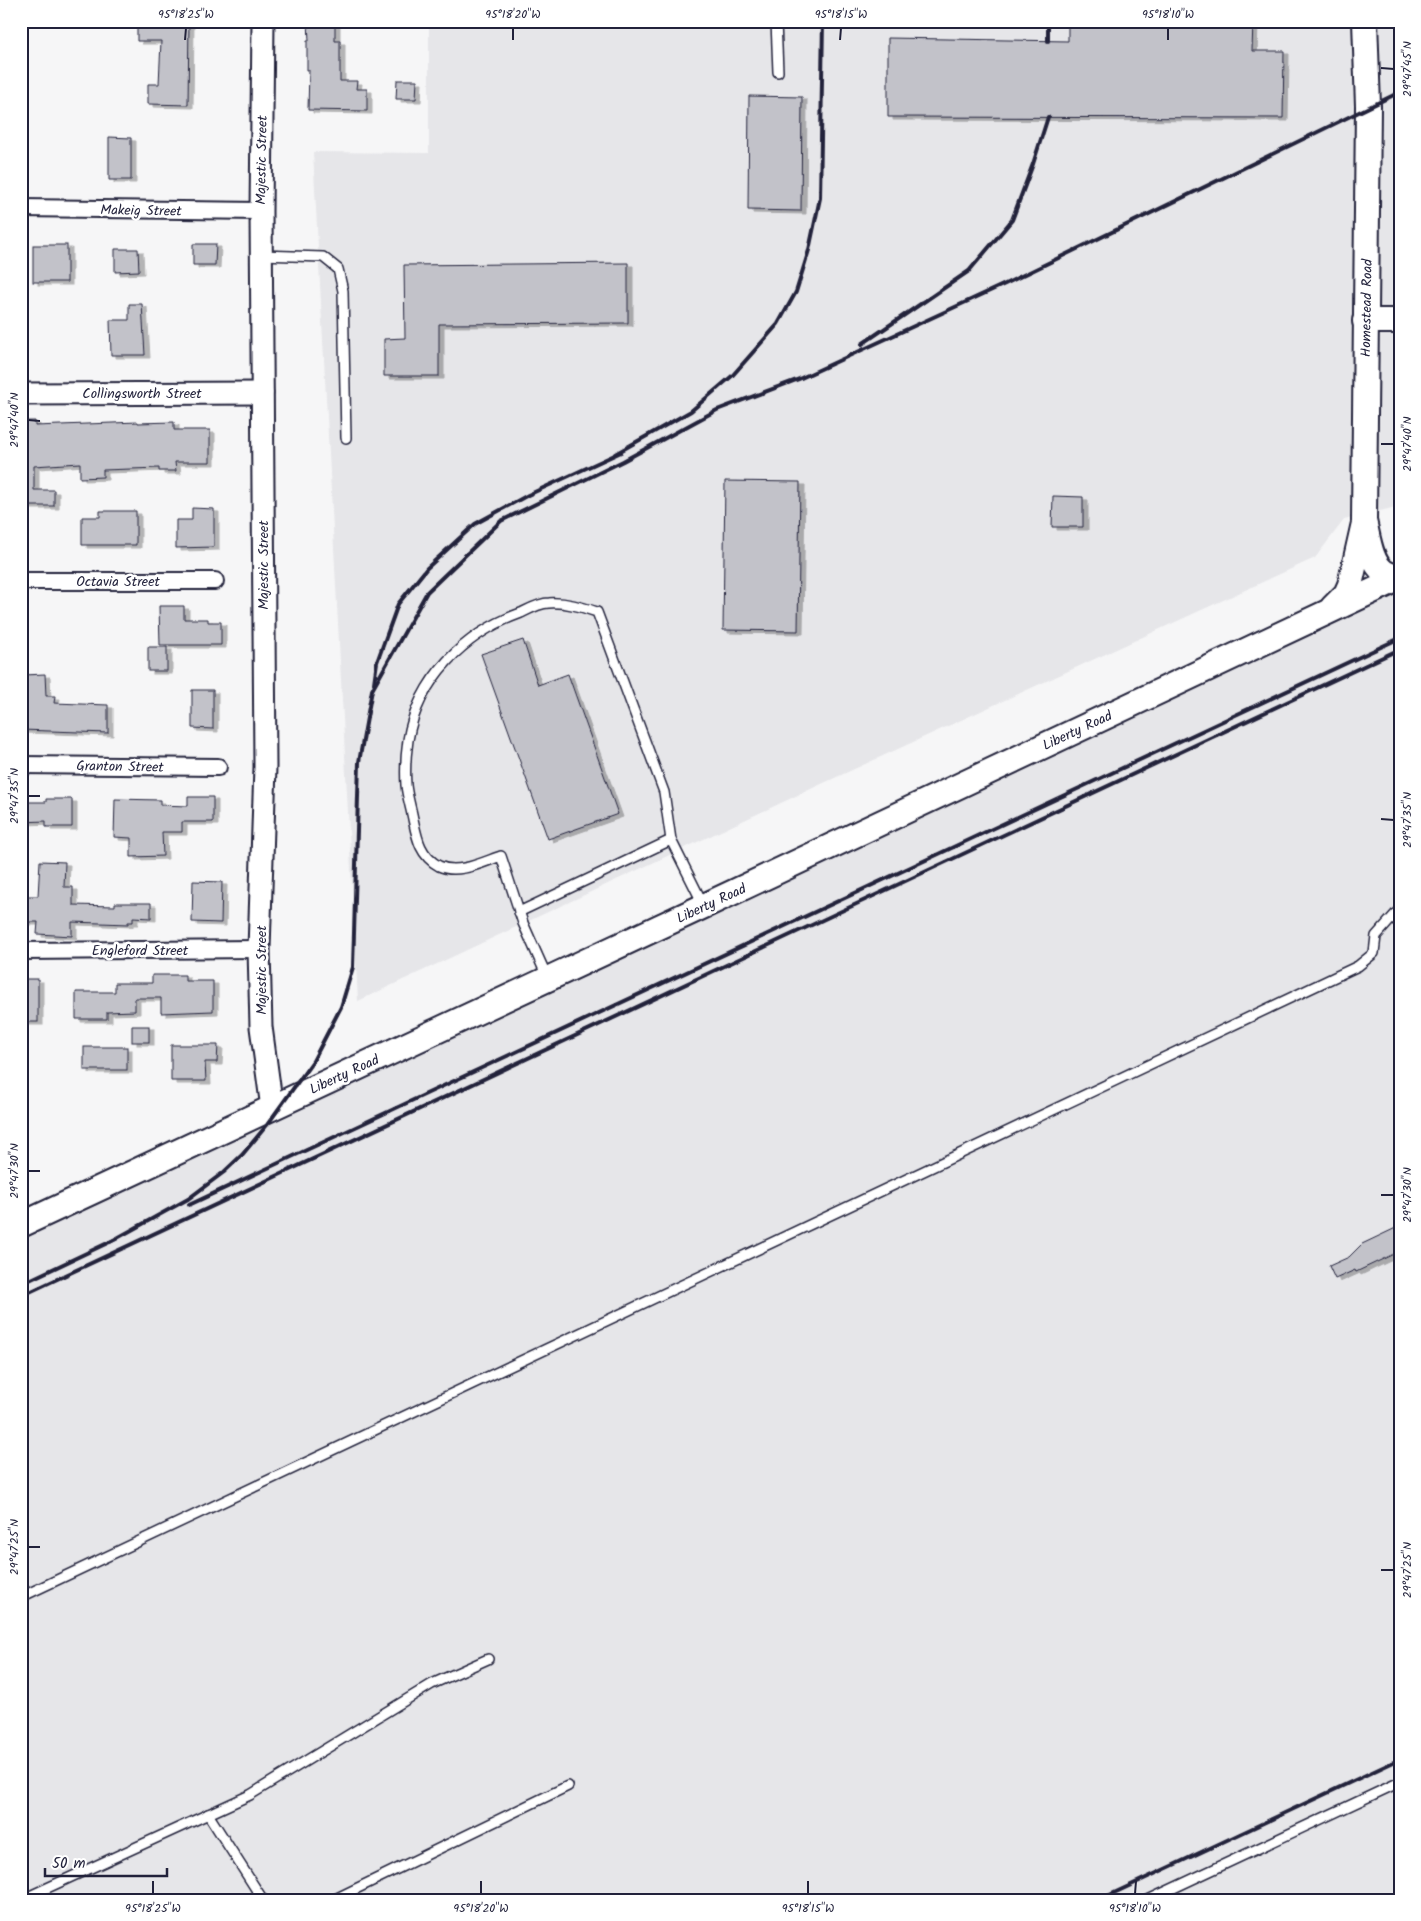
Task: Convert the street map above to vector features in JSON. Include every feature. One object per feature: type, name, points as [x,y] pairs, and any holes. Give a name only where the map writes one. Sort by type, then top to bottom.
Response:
[{"type":"main road","name":"Homestead Road","points":[[1365,21],[1368,106],[1364,521],[1378,566],[1384,572],[1399,578]]},
{"type":"main road","points":[[1365,321],[1400,320]]},
{"type":"main road","points":[[1330,610],[1340,601],[1350,585],[1364,521]]},
{"type":"main road","name":"Liberty Road","points":[[21,1225],[704,906],[1399,578]]},
{"type":"street","name":"Majestic Street","points":[[263,21],[261,255],[265,767],[259,949],[261,1027],[272,1108]]},
{"type":"street","name":"Makeig Street","points":[[21,208],[261,212]]},
{"type":"street","name":"Collingsworth Street","points":[[21,394],[262,393]]},
{"type":"street","name":"Octavia Street","points":[[21,581],[216,581]]},
{"type":"street","name":"Granton Street","points":[[21,765],[218,767]]},
{"type":"street","name":"Engleford Street","points":[[21,951],[259,949]]},
{"type":"lane","points":[[776,21],[778,72]]},
{"type":"lane","points":[[261,255],[323,257],[338,269],[343,291],[346,438]]},
{"type":"lane","points":[[548,979],[519,912],[501,856],[458,870],[441,867],[426,857],[418,840],[406,786],[408,740],[417,708],[427,686],[448,660],[466,642],[499,621],[548,603],[574,605],[597,612],[664,792],[671,840],[704,906]]},
{"type":"lane","points":[[519,912],[671,840]]},
{"type":"lane","points":[[21,1597],[1349,971],[1370,958],[1375,949],[1376,936],[1400,909]]},
{"type":"lane","points":[[21,1900],[250,1795],[432,1684],[488,1659]]},
{"type":"lane","points":[[1148,1900],[1400,1782]]},
{"type":"lane","points":[[333,1900],[568,1786]]},
{"type":"lane","points":[[208,1814],[263,1900]]},
{"type":"shaded area","points":[[429,21],[1400,21],[1400,506],[1344,520],[1315,558],[815,787],[358,1001],[313,152],[429,153]]},
{"type":"shaded area","points":[[1400,593],[1400,1900],[21,1900],[21,1240]]},
{"type":"building","points":[[137,21],[189,21],[188,105],[148,104],[148,84],[159,84],[161,41],[137,41]]},
{"type":"building","points":[[308,21],[335,21],[335,41],[340,41],[340,81],[357,81],[356,89],[367,89],[367,111],[308,110]]},
{"type":"building","points":[[1068,21],[1253,21],[1252,51],[1284,51],[1283,118],[888,117],[888,38],[1068,41]]},
{"type":"building","points":[[397,80],[417,80],[416,99],[396,99]]},
{"type":"building","points":[[749,96],[802,97],[801,211],[748,210]]},
{"type":"building","points":[[109,137],[131,138],[131,180],[109,180]]},
{"type":"building","points":[[193,244],[216,244],[215,265],[193,265]]},
{"type":"building","points":[[33,245],[67,245],[67,282],[33,282]]},
{"type":"building","points":[[115,249],[138,249],[139,271],[115,272]]},
{"type":"building","points":[[628,263],[628,323],[439,324],[439,376],[384,376],[384,339],[405,338],[404,265]]},
{"type":"building","points":[[129,304],[142,304],[145,355],[111,355],[110,320],[129,320]]},
{"type":"building","points":[[21,421],[35,421],[35,426],[174,422],[174,430],[210,430],[210,462],[175,462],[176,471],[159,471],[159,468],[103,470],[103,477],[80,478],[80,463],[34,466],[34,490],[54,490],[54,506],[21,506]]},
{"type":"building","points":[[725,481],[800,482],[798,631],[723,630]]},
{"type":"building","points":[[1053,496],[1083,497],[1083,527],[1052,527]]},
{"type":"building","points":[[192,508],[214,509],[214,547],[176,548],[176,520],[192,520]]},
{"type":"building","points":[[100,511],[136,511],[136,545],[82,545],[82,517],[100,517]]},
{"type":"building","points":[[159,606],[184,606],[184,619],[208,619],[208,622],[221,622],[221,645],[160,645]]},
{"type":"building","points":[[523,640],[538,685],[568,674],[618,814],[548,839],[481,654]]},
{"type":"building","points":[[148,647],[167,647],[167,671],[148,671]]},
{"type":"building","points":[[45,674],[46,696],[55,696],[54,703],[108,705],[108,733],[21,730],[21,713],[24,713],[24,675]]},
{"type":"building","points":[[192,690],[213,690],[213,729],[192,728]]},
{"type":"building","points":[[188,797],[213,797],[213,822],[182,822],[182,832],[162,832],[163,856],[131,857],[131,838],[114,837],[115,799],[160,800],[160,805],[188,806]]},
{"type":"building","points":[[46,799],[72,799],[72,827],[46,827],[46,821],[21,822],[21,802],[46,802]]},
{"type":"building","points":[[40,861],[65,862],[64,887],[73,887],[73,905],[115,906],[115,903],[151,903],[151,918],[133,917],[133,922],[128,922],[128,924],[72,922],[72,936],[37,934],[38,922],[21,922],[21,896],[38,896]]},
{"type":"building","points":[[193,881],[222,882],[221,923],[192,922]]},
{"type":"building","points":[[152,975],[185,975],[185,981],[213,981],[213,1011],[161,1013],[161,998],[135,998],[135,1011],[107,1012],[107,1019],[76,1019],[76,992],[115,992],[115,983],[152,983]]},
{"type":"building","points":[[21,979],[38,979],[38,1022],[21,1022]]},
{"type":"building","points":[[132,1026],[149,1026],[149,1042],[132,1042]]},
{"type":"building","points":[[171,1045],[218,1045],[217,1062],[205,1062],[206,1081],[171,1081]]},
{"type":"building","points":[[84,1047],[127,1047],[127,1070],[84,1070]]},
{"type":"building","points":[[1400,1226],[1400,1251],[1356,1272],[1355,1270],[1335,1279],[1329,1266],[1349,1257],[1362,1244]]},
{"type":"railway","points":[[615,454],[691,411],[732,376],[778,324],[796,292],[809,250],[820,198],[823,21]]},
{"type":"railway","points":[[1048,21],[1048,41]]},
{"type":"railway","points":[[110,1242],[188,1199],[224,1172],[242,1155],[267,1125],[313,1061],[341,1007],[353,967],[359,762],[372,690],[427,592],[501,521],[623,461],[717,410],[799,379],[1005,284],[1400,92]]},
{"type":"railway","points":[[862,344],[969,271],[1012,220],[1048,117]]},
{"type":"railway","points":[[374,683],[377,662],[398,604],[427,568],[475,524],[528,495],[621,452]]},
{"type":"railway","points":[[189,1205],[1400,638]]},
{"type":"railway","points":[[21,1296],[1400,649]]},
{"type":"railway","points":[[21,1284],[116,1239]]},
{"type":"railway","points":[[1099,1900],[1400,1759]]}]
